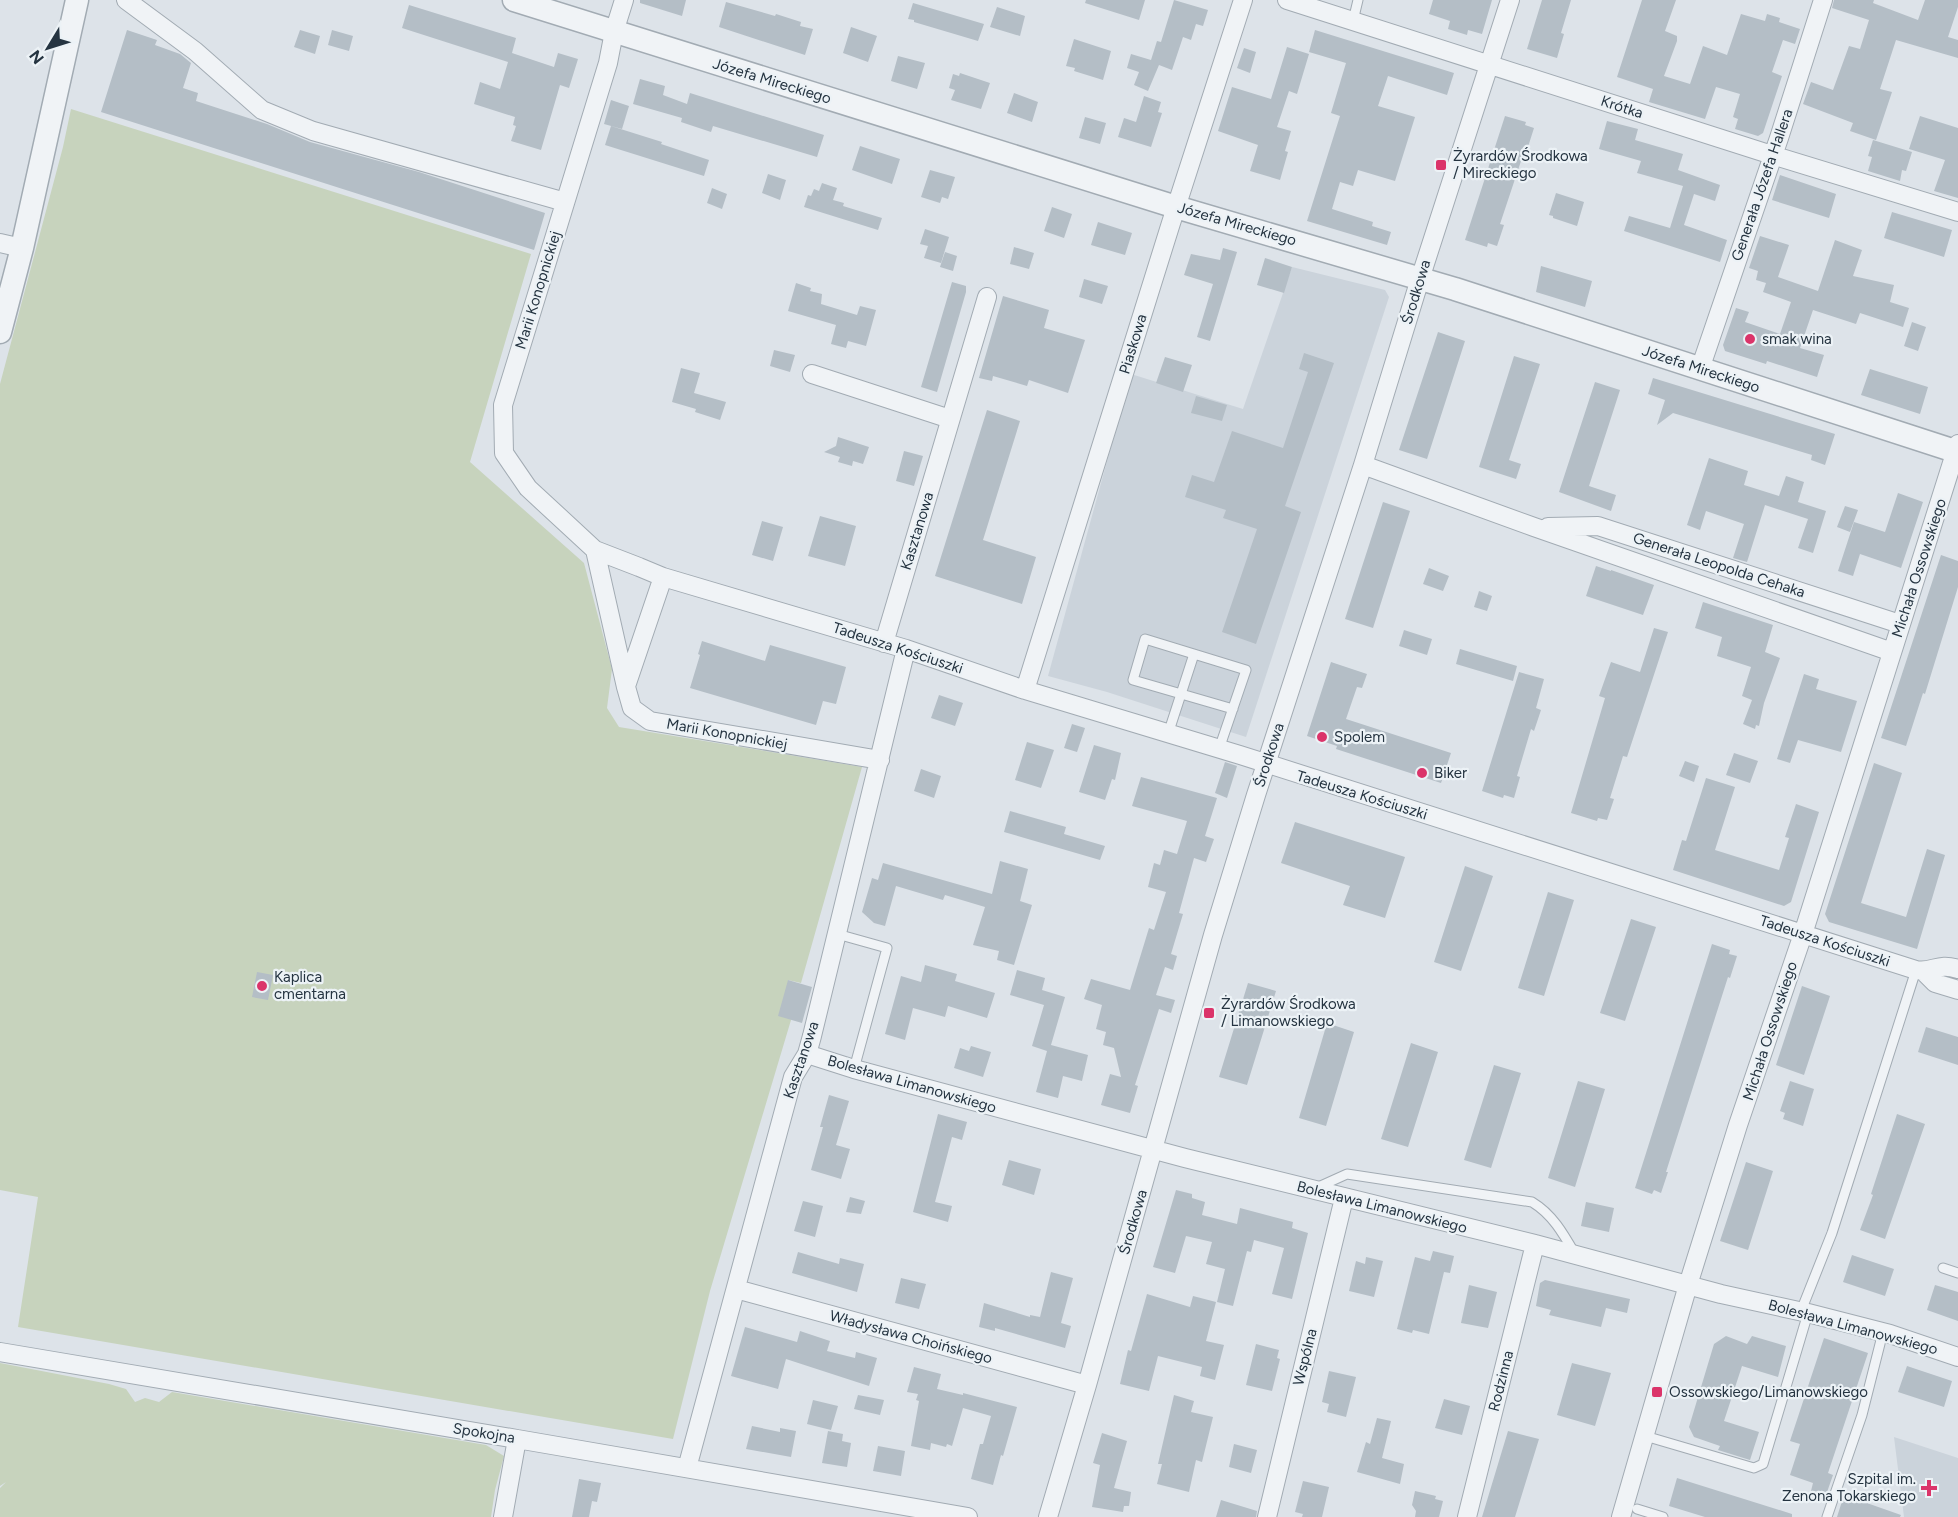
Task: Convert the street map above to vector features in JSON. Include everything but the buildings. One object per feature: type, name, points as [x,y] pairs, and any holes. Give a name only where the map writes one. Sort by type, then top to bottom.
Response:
[{"type":"street","points":[[0,332],[22,248],[77,0]]},
{"type":"street","points":[[126,0],[195,51],[262,110],[313,131],[565,202]]},
{"type":"street","name":"Józefa Mireckiego","points":[[514,0],[1176,207],[1420,279],[1957,449]]},
{"type":"street","name":"Marii Konopnickiej","points":[[624,0],[614,32],[608,63],[503,405],[504,453],[528,488],[596,550],[663,577]]},
{"type":"street","name":"Piaskowa","points":[[1025,690],[1243,0]]},
{"type":"street","name":"Krótka","points":[[1287,0],[1958,212]]},
{"type":"street","name":"Środkowa","points":[[1047,1517],[1087,1385],[1213,935],[1510,0]]},
{"type":"street","name":"Generała Józefa Hallera","points":[[1700,369],[1823,0]]},
{"type":"street","points":[[0,243],[22,248]]},
{"type":"street","name":"Kasztanowa","points":[[884,642],[987,297]]},
{"type":"street","points":[[812,375],[950,419]]},
{"type":"street","name":"Michała Ossowskiego","points":[[1629,1513],[1645,1436],[1688,1285],[1738,1125],[1803,934],[1957,449]]},
{"type":"street","name":"Generała Leopolda Cehaka","points":[[1363,465],[1534,528],[1892,652]]},
{"type":"street","name":"Generała Leopolda Cehaka","points":[[1534,528],[1598,526],[1900,624]]},
{"type":"street","name":"Marii Konopnickiej","points":[[596,550],[632,708],[650,721],[880,760]]},
{"type":"street","points":[[626,687],[663,577]]},
{"type":"street","name":"Tadeusza Kościuszki","points":[[663,577],[884,642],[1025,690],[1919,970],[1935,983],[1958,990]]},
{"type":"street","name":"Kasztanowa","points":[[687,1468],[793,1077],[807,1054],[906,649]]},
{"type":"street","name":"Tadeusza Kościuszki","points":[[1919,970],[1945,964],[1958,969]]},
{"type":"street","name":"Bolesława Limanowskiego","points":[[807,1054],[854,1069],[1153,1150],[1883,1332],[1958,1357]]},
{"type":"street","name":"Wspólna","points":[[1267,1517],[1344,1197]]},
{"type":"street","name":"Rodzinna","points":[[1467,1517],[1535,1244]]},
{"type":"street","name":"Władysława Choińskiego","points":[[736,1289],[1087,1385]]},
{"type":"street","name":"Spokojna","points":[[0,1352],[517,1438],[968,1517]]},
{"type":"street","points":[[502,1517],[517,1438]]},
{"type":"lane","points":[[1353,21],[1358,0]]},
{"type":"lane","points":[[1219,749],[1233,709],[1246,670],[1145,639],[1133,680],[1233,709]]},
{"type":"lane","points":[[1168,734],[1194,654]]},
{"type":"lane","points":[[837,934],[887,948],[854,1069]]},
{"type":"lane","points":[[1645,1436],[1754,1468],[1763,1464],[1805,1312],[1919,970]]},
{"type":"lane","points":[[1312,1189],[1347,1174],[1532,1202],[1545,1210],[1561,1229],[1576,1256]]},
{"type":"lane","points":[[1943,1268],[1958,1273]]},
{"type":"lane","points":[[1827,1517],[1862,1415],[1883,1332]]},
{"type":"lane","points":[[1629,1513],[1663,1517]]},
{"type":"shaded area","points":[[1292,267],[1385,290],[1389,297],[1246,737],[1107,692],[1048,676],[1131,374],[1243,409]]},
{"type":"shaded area","name":"Szpital im. Zenona Tokarskiego","points":[[1894,1437],[1958,1458],[1958,1517],[1904,1517]]},
{"type":"green space","points":[[71,109],[531,254],[470,462],[584,563],[612,669],[607,708],[619,727],[862,767],[801,983],[788,980],[791,1020],[710,1291],[673,1439],[18,1327],[38,1197],[0,1190],[0,384]]},
{"type":"green space","points":[[0,1363],[109,1384],[126,1389],[135,1402],[145,1398],[159,1402],[172,1392],[486,1445],[504,1456],[491,1517],[0,1517],[0,1488],[6,1482],[0,1486]]},
{"type":"place","name":"Żyrardów Środkowa / Mireckiego","points":[[1441,165]]},
{"type":"place","name":"smak wina","points":[[1750,339]]},
{"type":"place","name":"Spolem","points":[[1322,737]]},
{"type":"place","name":"Biker","points":[[1422,773]]},
{"type":"place","name":"Kaplica cmentarna","points":[[262,986]]},
{"type":"place","name":"Żyrardów Środkowa / Limanowskiego","points":[[1209,1013]]},
{"type":"place","name":"Ossowskiego/Limanowskiego","points":[[1657,1392]]},
{"type":"place","name":"Szpital im. Zenona Tokarskiego","points":[[1929,1488]]}]
